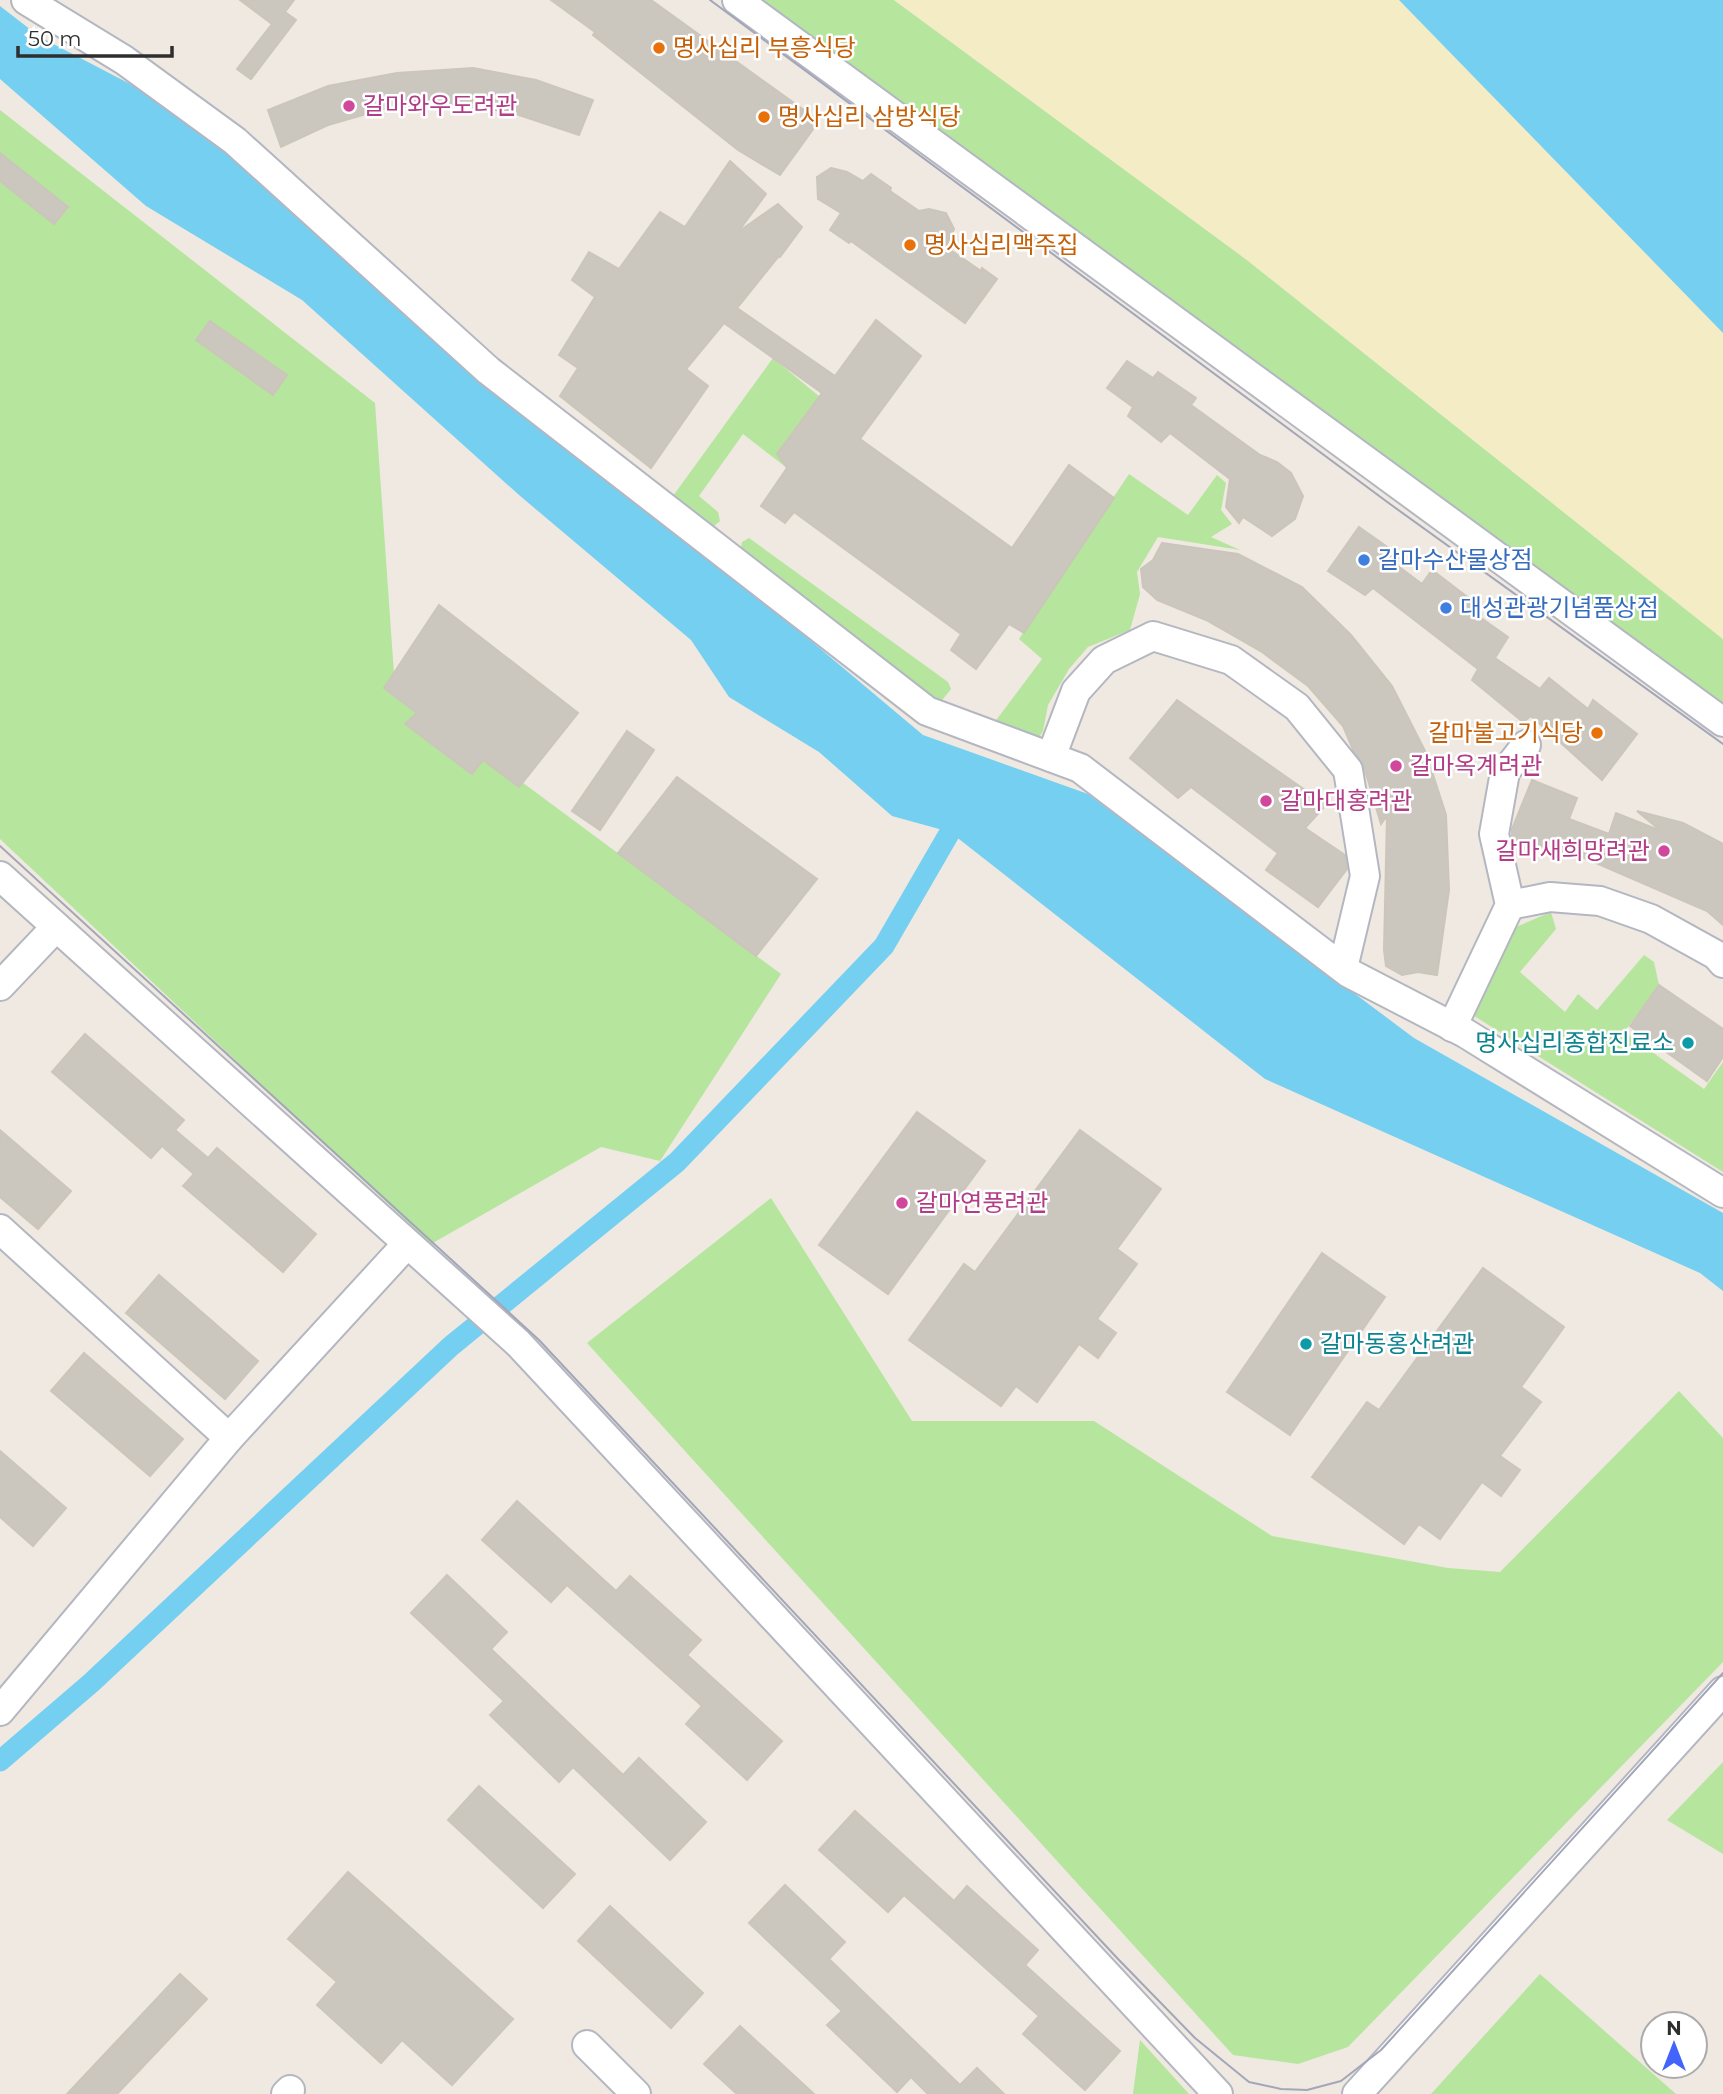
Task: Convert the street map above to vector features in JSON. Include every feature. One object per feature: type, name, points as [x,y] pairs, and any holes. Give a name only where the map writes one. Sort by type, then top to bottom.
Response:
[{"type":"street","points":[[26,0],[124,60],[235,141],[489,371],[927,710],[1080,768],[1343,968],[1452,1027],[1723,1193]]},
{"type":"street","points":[[737,0],[1723,722]]},
{"type":"street","points":[[1051,757],[1076,691],[1104,660],[1153,636],[1231,660],[1297,708],[1348,770],[1366,876],[1343,968]]},
{"type":"street","points":[[1452,1027],[1510,905],[1494,834],[1505,772],[1526,745]]},
{"type":"street","points":[[0,876],[518,1343],[1218,2094]]},
{"type":"street","points":[[1510,905],[1550,897],[1600,901],[1651,919],[1716,955],[1723,963]]},
{"type":"street","points":[[0,986],[56,927]]},
{"type":"street","points":[[0,1229],[229,1438]]},
{"type":"street","points":[[0,1711],[229,1438],[407,1244]]},
{"type":"street","points":[[1357,2094],[1723,1691]]},
{"type":"street","points":[[587,2045],[636,2094]]},
{"type":"green space","points":[[737,0],[894,0],[1247,260],[1723,639],[1723,722]]},
{"type":"green space","points":[[0,110],[375,403],[395,688],[781,974],[660,1161],[601,1147],[431,1244],[0,839]]},
{"type":"green space","points":[[773,358],[820,397],[777,453],[787,468],[743,434],[699,496],[718,512],[720,521],[707,527],[676,502],[673,496]]},
{"type":"green space","points":[[1129,474],[1188,515],[1217,475],[1226,483],[1221,510],[1232,524],[1211,537],[1240,550],[1158,537],[1137,572],[1140,594],[1130,630],[1088,647],[1069,669],[1048,705],[1043,731],[1038,739],[994,723],[1042,659],[1019,639]]},
{"type":"green space","points":[[749,538],[948,682],[951,689],[939,704],[740,553],[742,542]]},
{"type":"green space","points":[[1551,912],[1556,929],[1520,972],[1565,1012],[1578,994],[1597,1010],[1644,955],[1654,962],[1659,985],[1624,1032],[1704,1089],[1723,1062],[1723,1172],[1471,1014],[1511,929]]},
{"type":"green space","points":[[771,1198],[912,1421],[1094,1421],[1272,1536],[1448,1568],[1500,1572],[1679,1391],[1723,1438],[1723,1662],[1348,2047],[1298,2064],[1233,2055],[587,1343]]},
{"type":"green space","points":[[1723,1762],[1723,1854],[1667,1820]]},
{"type":"green space","points":[[1540,1974],[1639,2061],[1639,2080],[1660,2080],[1676,2094],[1431,2094]]},
{"type":"green space","points":[[1140,2040],[1189,2094],[1133,2094]]},
{"type":"sand","points":[[894,0],[1399,0],[1723,333],[1723,639],[1247,260]]},
{"type":"water","points":[[1399,0],[1723,0],[1723,333],[1689,298]]},
{"type":"water","points":[[0,6],[40,37],[178,109],[923,735],[1088,794],[1414,1038],[1723,1213],[1723,1291],[1700,1273],[1265,1079],[950,832],[892,816],[819,752],[729,697],[691,640],[519,495],[302,300],[146,206],[0,79]]},
{"type":"building","points":[[240,0],[294,0],[285,12],[296,20],[251,79],[237,69],[272,24]]},
{"type":"building","points":[[551,0],[651,0],[819,121],[780,175],[738,150],[593,35],[595,32]]},
{"type":"building","name":"갈마와우도려관","points":[[473,68],[536,80],[593,100],[579,135],[510,112],[452,104],[387,108],[328,125],[281,147],[268,110],[328,86],[397,73]]},
{"type":"building","points":[[0,153],[68,207],[54,224],[0,181]]},
{"type":"building","points":[[730,161],[766,194],[738,232],[778,204],[802,227],[737,308],[835,376],[876,320],[921,356],[860,439],[1012,548],[1069,465],[1114,498],[1024,633],[1009,624],[976,669],[951,650],[961,634],[794,512],[785,523],[761,506],[787,468],[777,454],[822,393],[724,323],[686,369],[708,386],[651,468],[560,396],[578,368],[559,355],[595,297],[572,280],[589,252],[619,269],[660,212],[685,227]]},
{"type":"building","name":"명사십리맥주집","points":[[831,168],[847,172],[863,181],[871,174],[919,211],[929,209],[946,213],[954,229],[946,247],[997,279],[965,323],[851,241],[849,243],[830,230],[841,213],[818,199],[817,177]]},
{"type":"building","points":[[210,321],[287,375],[273,395],[196,340]]},
{"type":"building","points":[[1127,361],[1153,378],[1158,372],[1196,398],[1191,405],[1260,455],[1277,462],[1291,473],[1303,496],[1295,519],[1272,536],[1243,517],[1239,523],[1226,507],[1230,479],[1170,433],[1161,442],[1128,416],[1133,407],[1107,388]]},
{"type":"building","points":[[1359,527],[1400,556],[1394,563],[1422,584],[1432,570],[1479,606],[1474,613],[1508,637],[1495,658],[1540,689],[1549,678],[1588,709],[1593,700],[1637,734],[1602,780],[1531,716],[1523,722],[1472,680],[1478,669],[1373,588],[1365,595],[1328,571]]},
{"type":"building","name":"갈마옥계려관","points":[[1162,543],[1238,554],[1302,587],[1351,635],[1392,686],[1426,753],[1446,815],[1449,890],[1437,975],[1418,972],[1402,975],[1386,966],[1384,950],[1387,816],[1381,824],[1364,767],[1343,726],[1308,686],[1262,652],[1206,620],[1157,600],[1143,587],[1141,569],[1153,560]]},
{"type":"building","points":[[439,605],[578,713],[519,787],[483,760],[472,774],[405,724],[417,713],[384,688]]},
{"type":"building","name":"갈마대홍려관","points":[[1177,700],[1326,805],[1305,828],[1345,855],[1347,869],[1318,907],[1266,870],[1278,853],[1191,787],[1178,798],[1130,758]]},
{"type":"building","points":[[627,731],[654,750],[600,830],[572,811]]},
{"type":"building","points":[[677,777],[817,879],[756,956],[618,853]]},
{"type":"building","name":"갈마새희망려관","points":[[1532,780],[1577,798],[1569,819],[1609,834],[1616,813],[1661,831],[1637,811],[1683,823],[1723,844],[1723,925],[1707,911],[1573,853],[1572,857],[1512,838],[1512,829]]},
{"type":"building","name":"명사십리종합진료소","points":[[1659,985],[1723,1029],[1723,1057],[1707,1081],[1630,1026]]},
{"type":"building","points":[[85,1034],[184,1120],[175,1130],[208,1158],[217,1148],[316,1234],[283,1272],[183,1186],[194,1174],[162,1146],[151,1158],[52,1072]]},
{"type":"building","name":"갈마연풍려관","points":[[917,1112],[985,1161],[888,1294],[819,1245]]},
{"type":"building","points":[[0,1130],[71,1191],[38,1229],[0,1197]]},
{"type":"building","points":[[1080,1130],[1161,1189],[1117,1249],[1137,1264],[1097,1319],[1116,1333],[1098,1358],[1079,1344],[1037,1402],[1016,1386],[1001,1406],[909,1340],[964,1264],[975,1272]]},
{"type":"building","name":"갈마동홍산려관","points":[[1322,1253],[1385,1297],[1290,1435],[1227,1392]]},
{"type":"building","points":[[1483,1268],[1564,1327],[1521,1387],[1541,1402],[1500,1456],[1520,1470],[1501,1496],[1482,1482],[1440,1539],[1419,1524],[1404,1544],[1312,1477],[1367,1402],[1379,1410]]},
{"type":"building","points":[[159,1275],[258,1361],[225,1399],[126,1313]]},
{"type":"building","points":[[84,1353],[183,1439],[150,1476],[51,1391]]},
{"type":"building","points":[[0,1451],[66,1508],[33,1546],[0,1517]]},
{"type":"building","points":[[517,1501],[616,1591],[630,1576],[701,1640],[687,1655],[782,1741],[747,1780],[686,1724],[702,1706],[567,1585],[551,1602],[482,1540]]},
{"type":"building","points":[[447,1575],[507,1632],[491,1649],[623,1775],[639,1758],[706,1822],[670,1860],[573,1767],[559,1782],[490,1715],[504,1701],[411,1613]]},
{"type":"building","points":[[479,1786],[575,1874],[543,1908],[448,1820]]},
{"type":"building","points":[[855,1811],[954,1901],[967,1886],[1038,1950],[1025,1965],[1120,2051],[1085,2090],[1023,2034],[1039,2016],[904,1895],[888,1912],[819,1850]]},
{"type":"building","points":[[348,1872],[513,2019],[452,2085],[402,2040],[381,2063],[317,2005],[337,1982],[288,1939]]},
{"type":"building","points":[[785,1885],[845,1942],[829,1959],[960,2085],[977,2068],[1004,2094],[928,2094],[911,2077],[897,2092],[827,2025],[842,2011],[749,1923]]},
{"type":"building","points":[[610,1906],[703,1993],[671,2028],[578,1941]]},
{"type":"building","points":[[180,1974],[207,1999],[117,2094],[67,2094]]},
{"type":"building","points":[[740,2026],[814,2094],[737,2094],[704,2064]]},
{"type":"waterway","points":[[0,1761],[91,1683],[451,1346],[677,1162],[884,946],[950,832]]},
{"type":"tram line","points":[[710,0],[1390,504],[1723,744]]},
{"type":"tram line","points":[[0,846],[539,1340],[1119,1960],[1195,2038],[1249,2082],[1281,2089],[1307,2090],[1341,2081],[1381,2050],[1723,1673]]},
{"type":"place","name":"명사십리 부흥식당","points":[[659,48]]},
{"type":"place","name":"갈마와우도려관","points":[[349,106]]},
{"type":"place","name":"명사십리 삼방식당","points":[[764,117]]},
{"type":"place","name":"명사십리맥주집","points":[[910,245]]},
{"type":"place","name":"갈마수산물상점","points":[[1364,560]]},
{"type":"place","name":"대성관광기념품상점","points":[[1446,608]]},
{"type":"place","name":"갈마불고기식당","points":[[1597,733]]},
{"type":"place","name":"갈마옥계려관","points":[[1396,766]]},
{"type":"place","name":"갈마대홍려관","points":[[1266,801]]},
{"type":"place","name":"갈마새희망려관","points":[[1664,851]]},
{"type":"place","name":"명사십리종합진료소","points":[[1688,1043]]},
{"type":"place","name":"갈마연풍려관","points":[[902,1203]]},
{"type":"place","name":"갈마동홍산려관","points":[[1306,1344]]}]
